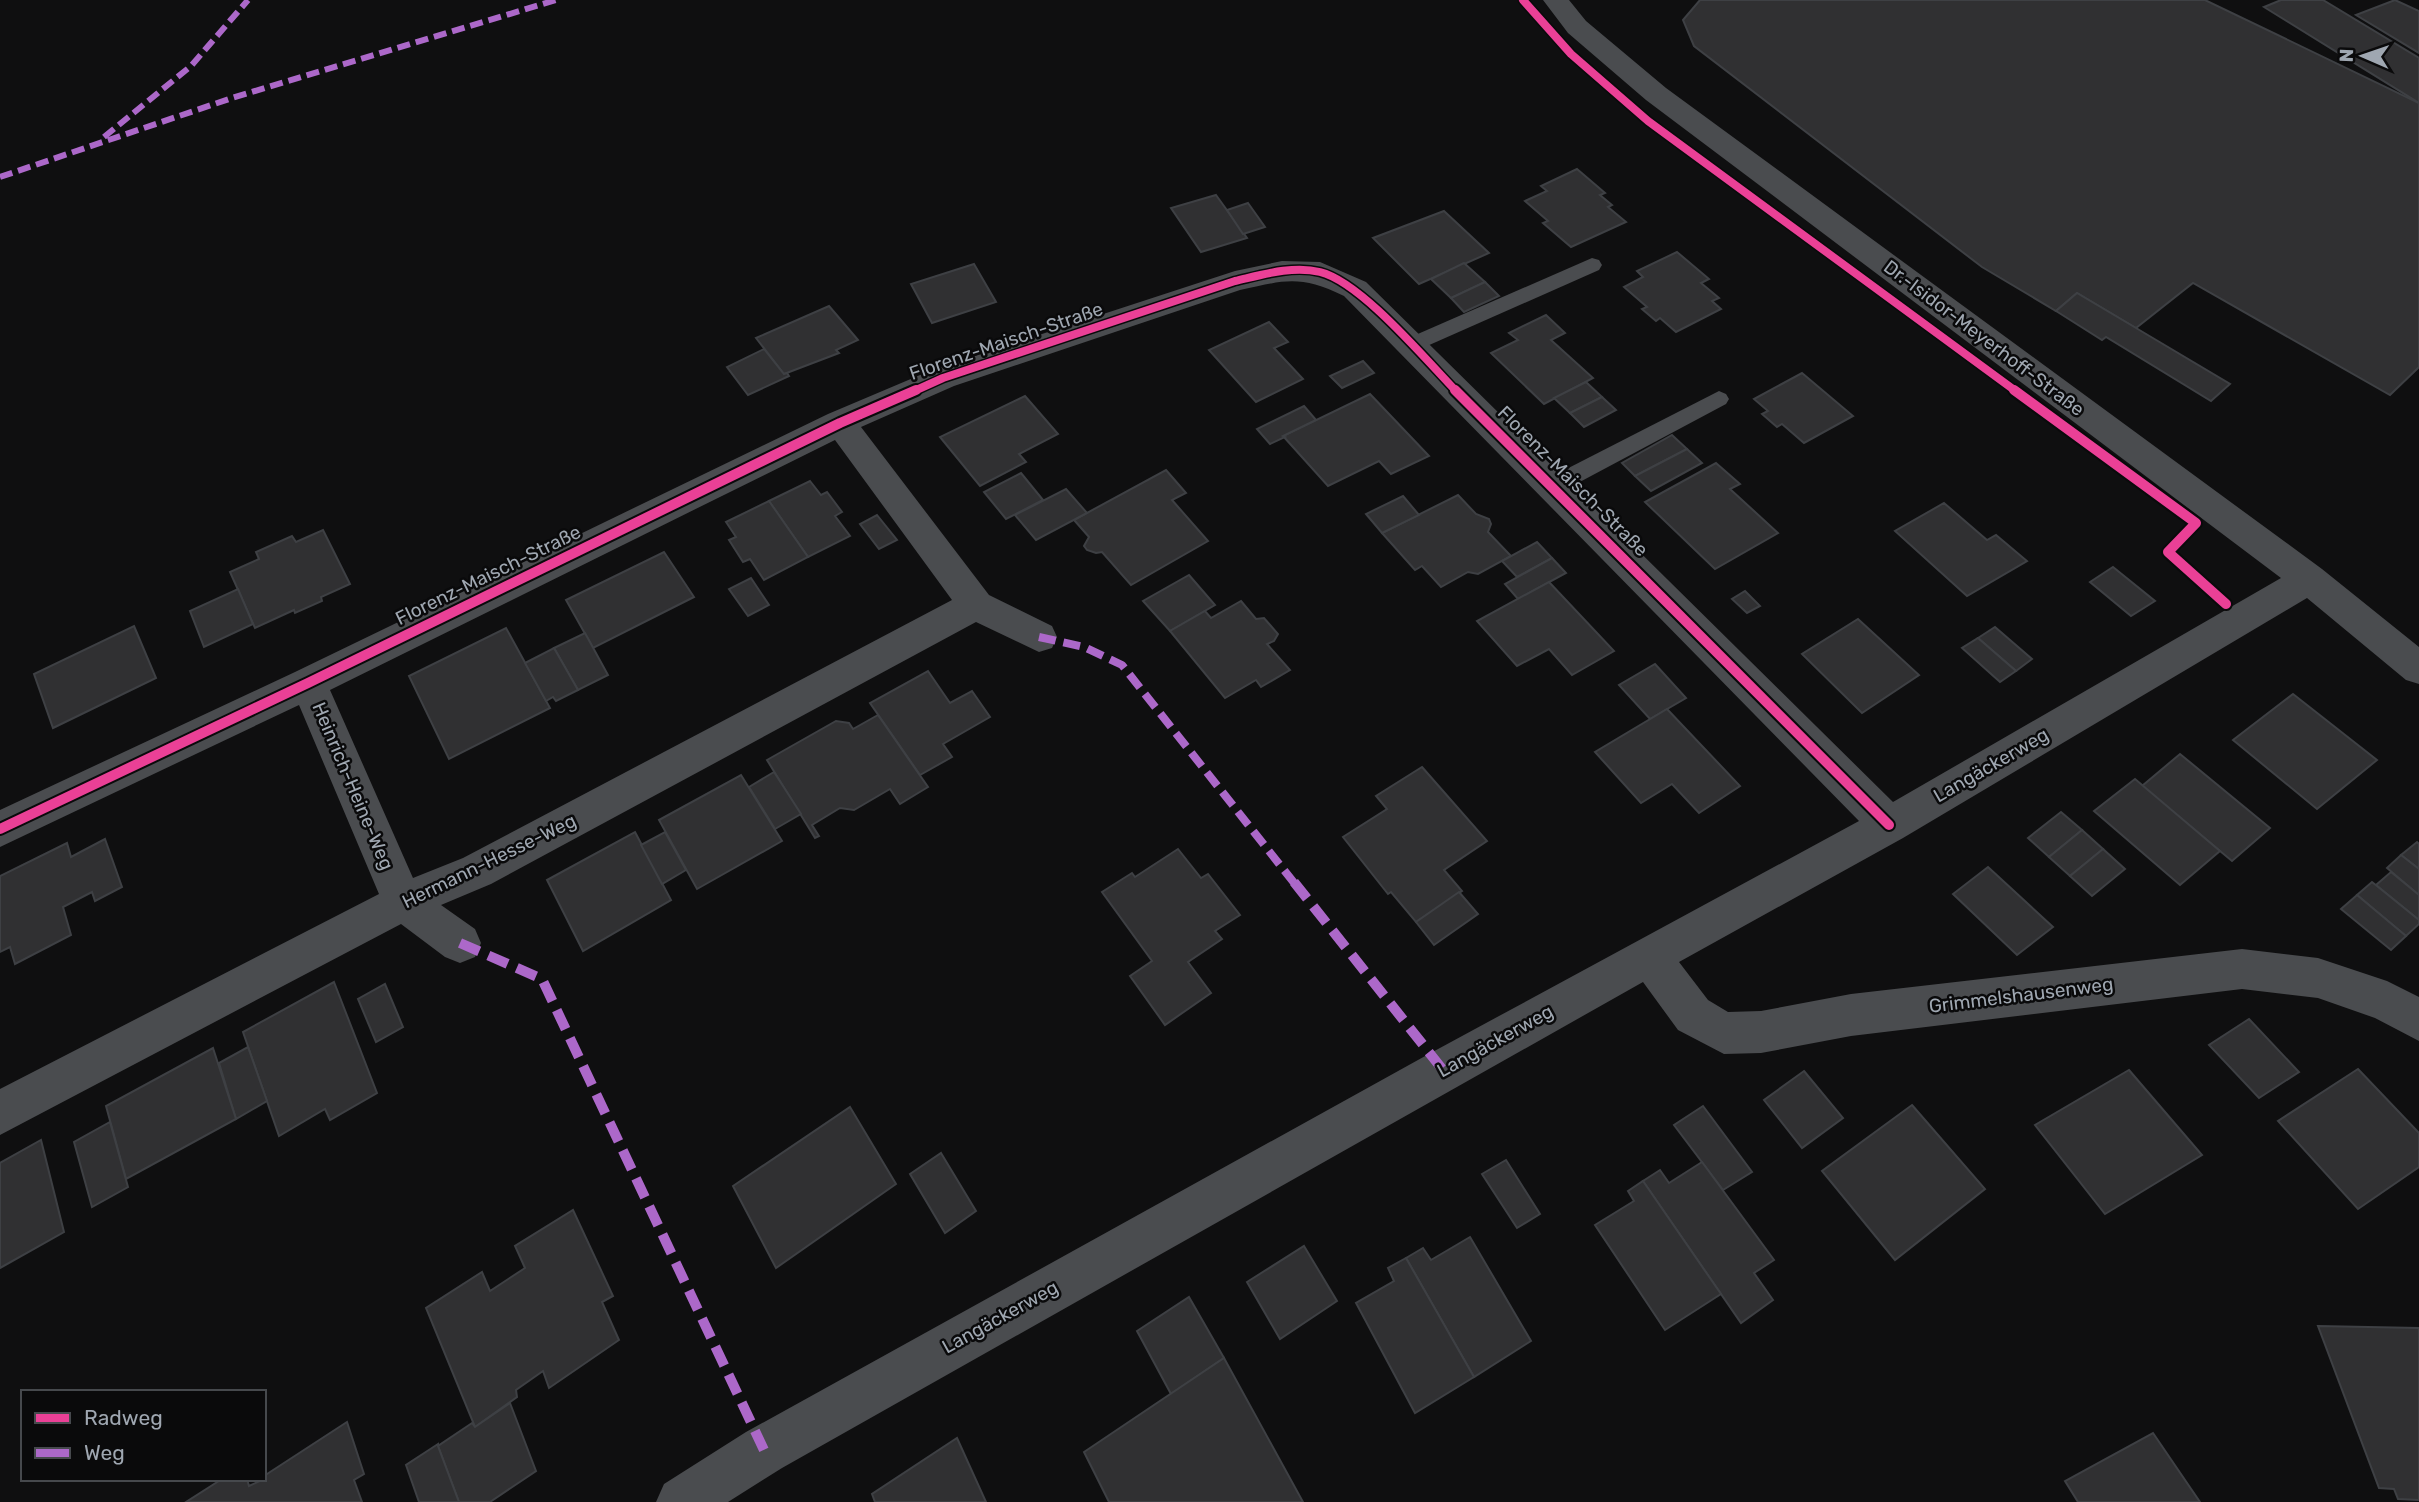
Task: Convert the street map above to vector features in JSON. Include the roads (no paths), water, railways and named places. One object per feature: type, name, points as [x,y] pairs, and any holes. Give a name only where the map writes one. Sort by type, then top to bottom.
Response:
[{"type":"street","name":"Dr.-Isidor-Meyerhoff-Straße","points":[[1556,0],[1577,27],[1656,94],[2309,579],[2419,668]]},
{"type":"street","name":"Florenz-Maisch-Straße","points":[[0,829],[308,683],[840,423],[943,378],[1235,281],[1282,271],[1320,272],[1355,289],[1889,825]]},
{"type":"street","points":[[840,423],[976,605],[1039,637]]},
{"type":"street","name":"Langäckerweg","points":[[682,1502],[764,1450],[1430,1076],[1889,825],[2309,579]]},
{"type":"street","name":"Hermann-Hesse-Weg","points":[[0,1113],[403,902],[477,871],[976,605]]},
{"type":"street","name":"Heinrich-Heine-Weg","points":[[308,683],[403,902]]},
{"type":"street","points":[[403,902],[460,943]]},
{"type":"street","name":"Grimmelshausenweg","points":[[1650,957],[1693,1015],[1724,1033],[1761,1032],[1851,1014],[2242,969],[2318,978],[2387,1002],[2419,1020]]},
{"type":"lane","points":[[1411,345],[1592,265]]},
{"type":"lane","points":[[1553,486],[1719,399]]}]
